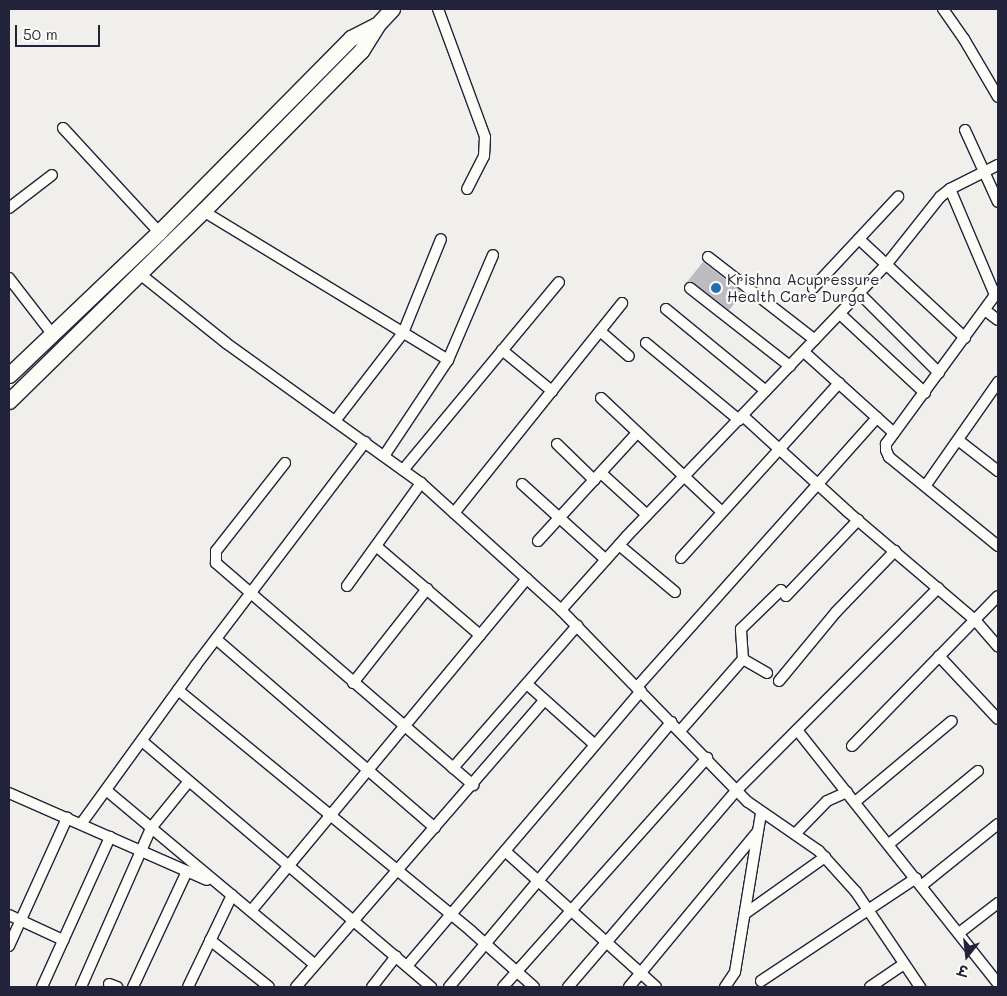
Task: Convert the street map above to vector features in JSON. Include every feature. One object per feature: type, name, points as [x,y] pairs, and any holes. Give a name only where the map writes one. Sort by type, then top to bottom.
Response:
[{"type":"main road","points":[[9,401],[203,212],[360,51],[377,25],[392,9]]},
{"type":"main road","points":[[9,375],[159,232],[351,38],[377,25]]},
{"type":"street","points":[[438,9],[485,138],[484,156],[467,189]]},
{"type":"street","points":[[943,9],[964,38],[998,97]]},
{"type":"street","points":[[63,128],[159,232]]},
{"type":"street","points":[[965,130],[998,202]]},
{"type":"street","points":[[561,610],[647,515],[886,265],[950,189],[983,170],[998,165]]},
{"type":"street","points":[[9,208],[52,174]]},
{"type":"street","points":[[950,189],[997,293],[886,444],[889,457],[926,485],[998,546]]},
{"type":"street","points":[[813,288],[898,197]]},
{"type":"street","points":[[203,212],[448,360]]},
{"type":"street","points":[[859,239],[965,338]]},
{"type":"street","points":[[335,420],[403,333],[441,240]]},
{"type":"street","points":[[384,456],[448,360],[493,255]]},
{"type":"street","points":[[708,256],[815,340]]},
{"type":"street","points":[[140,274],[226,343],[421,483],[561,610],[761,813],[795,834],[825,858],[869,912],[920,987]]},
{"type":"street","points":[[9,278],[53,335]]},
{"type":"street","points":[[403,470],[559,282]]},
{"type":"street","points":[[690,288],[790,366]]},
{"type":"street","points":[[859,293],[939,373]]},
{"type":"street","points":[[454,513],[622,303]]},
{"type":"street","points":[[666,309],[766,392]]},
{"type":"street","points":[[985,310],[998,320]]},
{"type":"street","points":[[840,314],[924,393]]},
{"type":"street","points":[[600,331],[629,356]]},
{"type":"street","points":[[646,342],[779,449],[858,520],[975,620],[998,646]]},
{"type":"street","points":[[502,350],[552,391]]},
{"type":"street","points":[[804,352],[894,434]]},
{"type":"street","points":[[681,558],[839,383]]},
{"type":"street","points":[[926,485],[997,387]]},
{"type":"street","points":[[601,398],[722,512]]},
{"type":"street","points":[[407,966],[595,745],[639,689],[877,418]]},
{"type":"street","points":[[538,541],[637,433]]},
{"type":"street","points":[[958,440],[998,471]]},
{"type":"street","points":[[81,824],[178,690],[365,442]]},
{"type":"street","points":[[556,444],[647,515]]},
{"type":"street","points":[[285,463],[214,557],[216,563],[473,785]]},
{"type":"street","points":[[347,586],[421,483]]},
{"type":"street","points":[[522,484],[606,560]]},
{"type":"street","points":[[680,731],[743,659],[741,629],[783,593],[858,520]]},
{"type":"street","points":[[619,545],[675,592]]},
{"type":"street","points":[[376,546],[480,635]]},
{"type":"street","points":[[779,681],[836,612],[895,552]]},
{"type":"street","points":[[251,911],[366,770],[527,579]]},
{"type":"street","points":[[568,987],[737,790],[938,588]]},
{"type":"street","points":[[353,683],[427,590]]},
{"type":"street","points":[[852,746],[998,596]]},
{"type":"street","points":[[453,768],[577,626]]},
{"type":"street","points":[[216,639],[435,828]]},
{"type":"street","points":[[939,656],[998,719]]},
{"type":"street","points":[[743,659],[767,672]]},
{"type":"street","points":[[527,684],[595,745]]},
{"type":"street","points":[[178,690],[396,872],[487,945],[534,987]]},
{"type":"street","points":[[296,987],[314,964],[473,785],[544,700]]},
{"type":"street","points":[[855,802],[952,721]]},
{"type":"street","points":[[449,987],[487,945],[538,880],[672,722]]},
{"type":"street","points":[[797,730],[998,984]]},
{"type":"street","points":[[142,741],[289,864],[431,987]]},
{"type":"street","points":[[503,987],[707,758]]},
{"type":"street","points":[[889,844],[978,771]]},
{"type":"street","points":[[81,987],[151,828],[189,781]]},
{"type":"street","points":[[106,790],[314,964]]},
{"type":"street","points":[[795,834],[827,801],[847,792]]},
{"type":"street","points":[[9,793],[219,885]]},
{"type":"street","points":[[726,987],[735,972],[761,813]]},
{"type":"street","points":[[9,946],[67,818]]},
{"type":"street","points":[[761,981],[919,882],[998,824]]},
{"type":"street","points":[[629,987],[758,831]]},
{"type":"street","points":[[42,987],[110,837]]},
{"type":"street","points":[[505,851],[656,987]]},
{"type":"street","points":[[746,912],[825,858]]},
{"type":"street","points":[[133,987],[187,871]]},
{"type":"street","points":[[189,986],[232,895]]},
{"type":"street","points":[[959,933],[998,903]]},
{"type":"street","points":[[9,915],[63,940]]},
{"type":"street","points":[[210,940],[269,987]]},
{"type":"street","points":[[372,987],[396,956]]},
{"type":"street","points":[[870,987],[904,964]]},
{"type":"building","points":[[703,262],[743,293],[729,310],[694,283],[687,282]]},
{"type":"place","name":"Krishna Acupressure Health Care Durga","points":[[716,288]]}]
